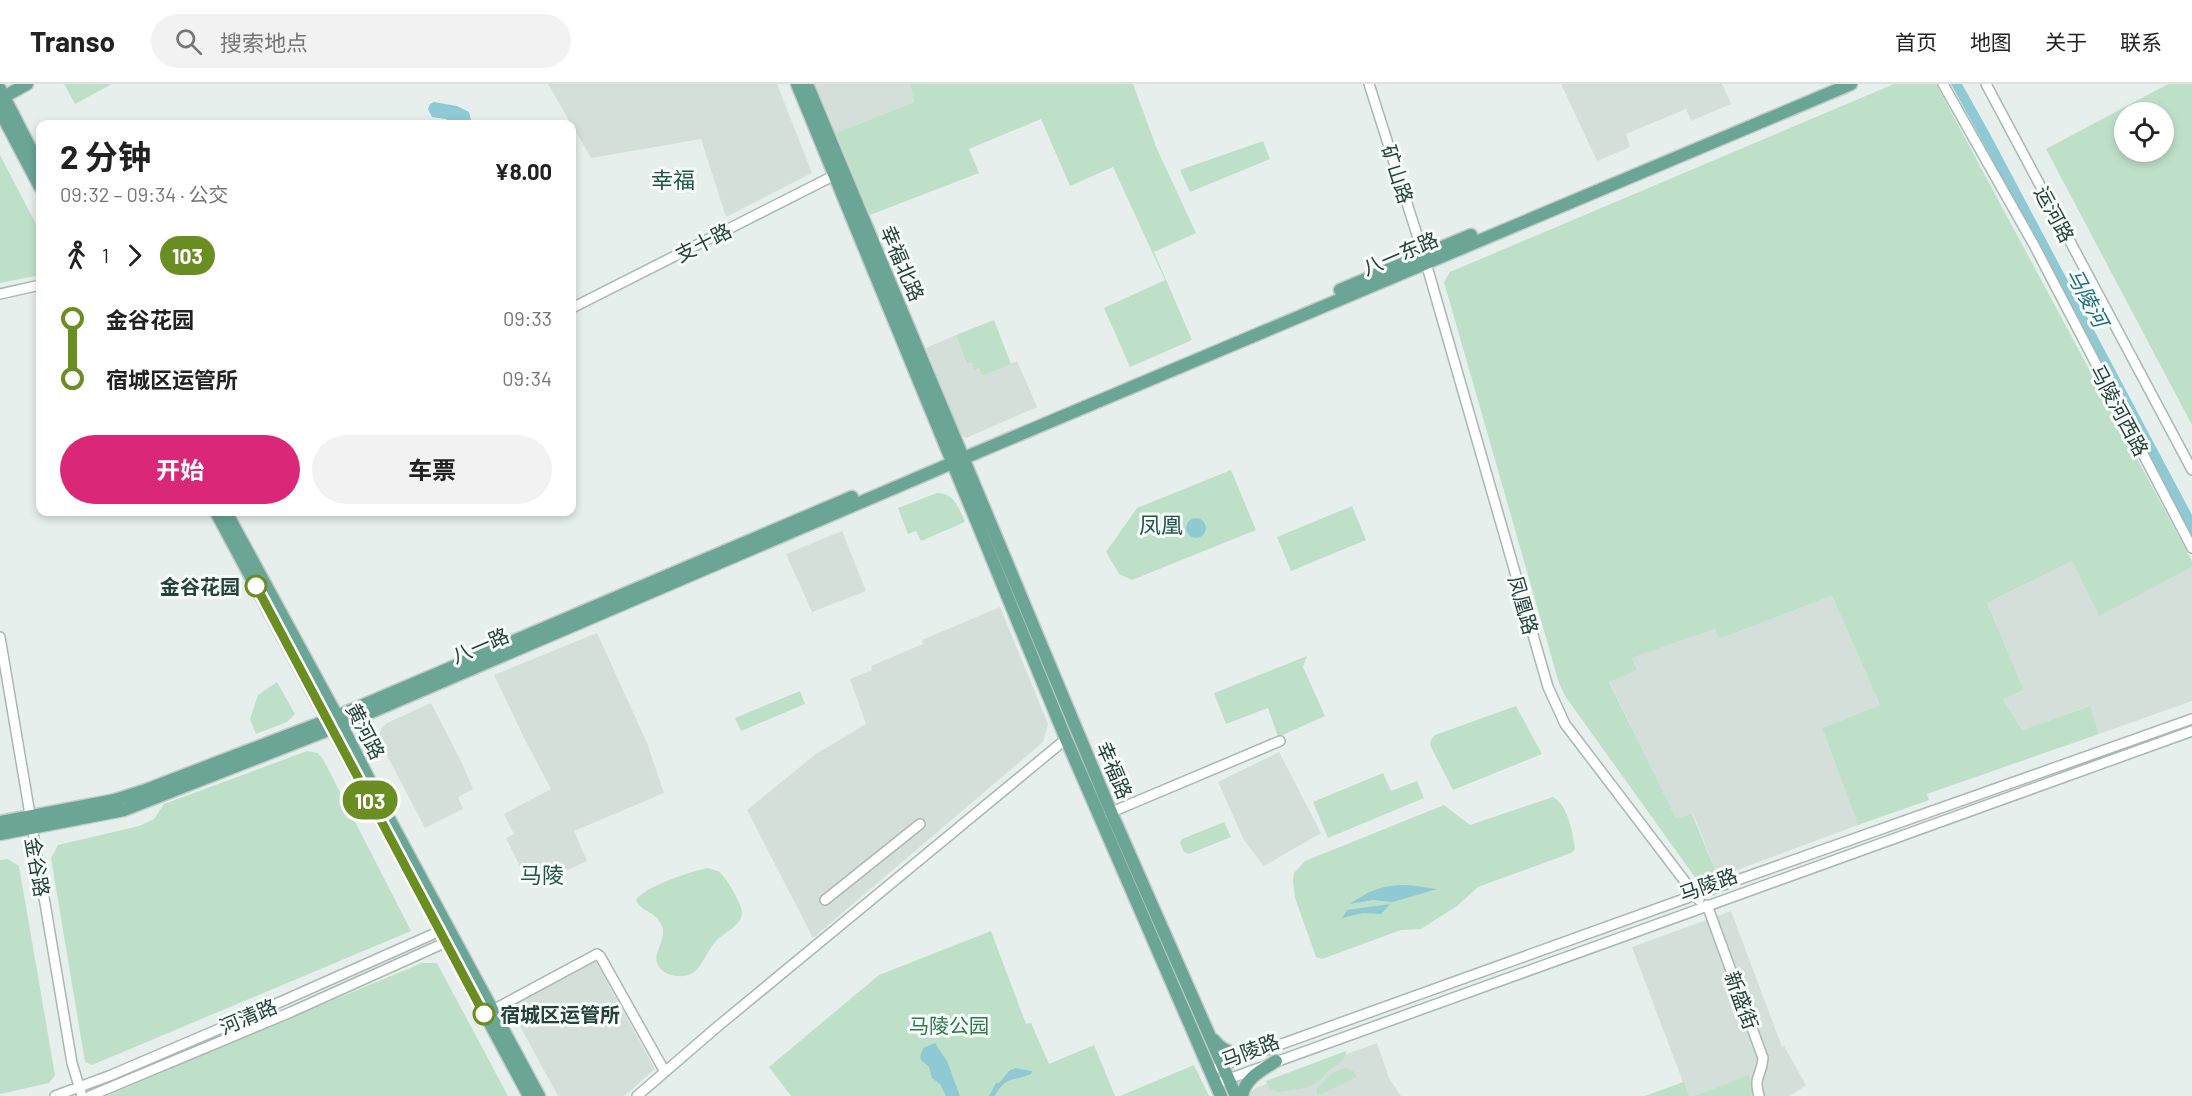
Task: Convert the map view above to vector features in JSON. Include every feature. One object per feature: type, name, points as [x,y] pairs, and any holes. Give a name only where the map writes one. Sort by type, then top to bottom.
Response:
[{"type":"main road","points":[[27,84],[1,95],[36,160]]},
{"type":"main road","name":"幸福北路","points":[[797,84],[957,457]]},
{"type":"main road","name":"幸福北路","points":[[807,84],[957,457]]},
{"type":"main road","name":"八一东路","points":[[957,457],[1831,84]]},
{"type":"main road","name":"八一东路","points":[[1424,259],[1851,84]]},
{"type":"main road","points":[[0,111],[36,179]]},
{"type":"main road","name":"八一路","points":[[0,834],[143,791],[335,722],[957,457]]},
{"type":"main road","name":"幸福路","points":[[957,457],[1066,739],[1210,1071]]},
{"type":"main road","name":"幸福路","points":[[957,457],[1236,1096]]},
{"type":"main road","name":"黄河路","points":[[218,516],[335,722]]},
{"type":"main road","name":"黄河路","points":[[228,516],[529,1096]]},
{"type":"main road","name":"八一路","points":[[0,822],[31,823]]},
{"type":"main road","name":"黄河路","points":[[447,938],[493,1010],[539,1096]]},
{"type":"main road","points":[[1207,1030],[1223,1051],[1236,1053],[1270,1048]]},
{"type":"main road","points":[[1242,1096],[1243,1089],[1250,1080],[1276,1061]]},
{"type":"main road","name":"马陵路","points":[[1210,1071],[1216,1084]]},
{"type":"main road","points":[[1216,1084],[1221,1096]]},
{"type":"street","name":"矿山路","points":[[1369,84],[1424,259]]},
{"type":"street","name":"马陵河西路","points":[[1943,84],[2034,245],[2192,548]]},
{"type":"street","name":"运河路","points":[[1986,84],[2192,470]]},
{"type":"street","name":"支十路","points":[[576,306],[835,175]]},
{"type":"street","name":"凤凰路","points":[[1424,259],[1530,626],[1556,706],[1566,724],[1705,906]]},
{"type":"street","points":[[0,294],[36,286]]},
{"type":"street","name":"金谷路","points":[[0,637],[72,1063],[81,1092]]},
{"type":"street","name":"马陵路","points":[[1210,1071],[1695,895],[2192,719]]},
{"type":"street","name":"马陵路","points":[[1216,1084],[2192,731]]},
{"type":"street","points":[[637,1096],[717,1027],[1066,739]]},
{"type":"street","points":[[1099,817],[1280,741]]},
{"type":"street","points":[[825,900],[920,824]]},
{"type":"street","name":"新盛街","points":[[1705,906],[1763,1058],[1763,1064],[1756,1079],[1759,1096]]},
{"type":"street","name":"河清路","points":[[55,1096],[81,1092],[301,994],[447,938]]},
{"type":"street","name":"河清路","points":[[90,1096],[291,1012],[447,938]]},
{"type":"street","points":[[493,1010],[597,954],[665,1072]]},
{"type":"shaded area","points":[[548,84],[777,84],[812,173],[726,217],[701,139],[591,158],[576,132],[576,120],[569,120]]},
{"type":"shaded area","points":[[815,84],[910,84],[914,102],[836,133]]},
{"type":"shaded area","points":[[1561,84],[1722,84],[1731,104],[1691,121],[1686,109],[1626,134],[1630,147],[1597,161]]},
{"type":"shaded area","points":[[956,335],[967,364],[972,363],[979,368],[982,376],[1017,361],[1037,407],[966,438],[961,435],[926,348]]},
{"type":"shaded area","points":[[842,531],[866,591],[812,612],[786,554]]},
{"type":"shaded area","points":[[2072,561],[2099,615],[2192,567],[2192,701],[2099,734],[2089,706],[2022,730],[2003,699],[2024,690],[1987,603]]},
{"type":"shaded area","points":[[1832,596],[1880,705],[1822,728],[1858,825],[1718,877],[1693,814],[1676,818],[1609,681],[1637,670],[1632,658],[1715,629],[1719,639]]},
{"type":"shaded area","points":[[1000,607],[1048,724],[1043,742],[813,938],[747,810],[816,754],[866,724],[850,679],[872,670],[871,666],[923,644],[922,640]]},
{"type":"shaded area","points":[[597,633],[647,743],[664,793],[574,831],[587,861],[530,887],[506,838],[514,834],[504,814],[551,789],[494,675]]},
{"type":"shaded area","points":[[431,703],[473,789],[458,797],[463,809],[425,828],[379,736],[381,729],[387,723]]},
{"type":"shaded area","points":[[1279,752],[1321,833],[1264,866],[1244,840],[1218,782]]},
{"type":"shaded area","points":[[1731,911],[1782,1047],[1784,1046],[1806,1085],[1790,1096],[1645,1096],[1683,1082],[1632,947]]},
{"type":"shaded area","points":[[595,960],[655,1069],[624,1096],[558,1096],[509,1006]]},
{"type":"shaded area","points":[[1377,1043],[1389,1078],[1401,1096],[1247,1096],[1254,1089],[1263,1085]]},
{"type":"green space","points":[[64,84],[112,84],[75,104]]},
{"type":"green space","points":[[910,84],[1133,84],[1157,149],[1196,233],[1154,252],[1192,340],[1130,367],[1104,308],[1165,280],[1113,167],[1070,186],[1041,119],[969,149],[979,173],[870,215],[836,133],[914,102]]},
{"type":"green space","points":[[1894,84],[1936,84],[2192,561],[2192,567],[2099,616],[2072,561],[1987,603],[2024,690],[2003,699],[2022,730],[2090,706],[2099,734],[1927,794],[1929,800],[1858,825],[1822,728],[1880,705],[1832,596],[1719,639],[1715,629],[1632,658],[1637,670],[1609,682],[1676,818],[1692,814],[1718,877],[1706,882],[1697,880],[1565,696],[1559,683],[1444,282],[1450,272]]},
{"type":"green space","points":[[2168,84],[2192,84],[2192,425],[2046,149],[2114,113],[2114,162],[2174,162],[2174,102],[2134,102]]},
{"type":"green space","points":[[1263,141],[1270,159],[1190,192],[1180,170]]},
{"type":"green space","points":[[0,155],[36,224],[36,276],[0,283]]},
{"type":"green space","points":[[994,320],[1011,364],[982,376],[979,368],[974,370],[972,363],[967,364],[956,335]]},
{"type":"green space","points":[[1231,470],[1256,530],[1132,580],[1119,574],[1106,552],[1137,508]]},
{"type":"green space","points":[[937,493],[952,499],[965,522],[921,541],[916,531],[908,534],[898,508]]},
{"type":"green space","points":[[1352,506],[1366,540],[1291,571],[1277,537]]},
{"type":"green space","points":[[1307,656],[1303,667],[1325,716],[1278,737],[1268,708],[1226,724],[1214,693]]},
{"type":"green space","points":[[277,682],[295,714],[287,722],[256,734],[250,719],[258,695]]},
{"type":"green space","points":[[800,691],[805,704],[741,731],[735,718]]},
{"type":"green space","points":[[1516,706],[1542,754],[1453,790],[1431,747],[1432,738]]},
{"type":"green space","points":[[307,751],[318,753],[324,761],[411,931],[92,1065],[85,1062],[51,858],[58,845],[139,826],[154,819],[164,804]]},
{"type":"green space","points":[[1383,773],[1391,791],[1417,781],[1424,798],[1328,838],[1313,802]]},
{"type":"green space","points":[[1553,797],[1562,806],[1569,820],[1575,849],[1571,853],[1478,887],[1457,906],[1421,929],[1401,930],[1322,959],[1316,957],[1295,898],[1293,881],[1294,873],[1305,861],[1444,805],[1470,825]]},
{"type":"green space","points":[[1224,822],[1231,837],[1189,854],[1184,852],[1180,843],[1182,839]]},
{"type":"green space","points":[[8,859],[19,866],[55,1075],[49,1083],[0,1094],[0,860]]},
{"type":"green space","points":[[709,868],[718,871],[729,885],[742,910],[741,918],[720,937],[693,973],[682,976],[669,974],[662,970],[656,959],[663,936],[661,924],[636,900],[658,885]]},
{"type":"green space","name":"马陵公园","points":[[991,931],[1026,1024],[1031,1023],[1049,1064],[1094,1045],[1115,1096],[791,1096],[769,1067],[879,975]]},
{"type":"green space","points":[[422,963],[437,963],[508,1096],[107,1096],[244,1037]]},
{"type":"green space","points":[[1346,1051],[1342,1061],[1317,1083],[1302,1089],[1277,1092],[1269,1087],[1266,1081]]},
{"type":"green space","points":[[1194,1065],[1209,1096],[1120,1096]]},
{"type":"green space","points":[[1347,1068],[1357,1077],[1317,1096],[1316,1089],[1333,1072]]},
{"type":"green space","points":[[1749,1075],[1753,1092],[1750,1096],[1695,1096]]},
{"type":"green space","points":[[1684,1082],[1689,1096],[1645,1096]]},
{"type":"water","points":[[1951,84],[1962,84],[1990,134],[2192,515],[2192,536],[2022,214]]},
{"type":"water","points":[[434,102],[457,106],[469,112],[471,120],[447,120],[432,117],[428,109]]},
{"type":"water","points":[[1196,518],[1203,521],[1206,528],[1203,535],[1196,538],[1189,535],[1186,528],[1189,521]]},
{"type":"water","points":[[1409,885],[1437,889],[1393,902],[1373,900],[1350,904],[1378,889]]},
{"type":"water","points":[[1390,904],[1381,914],[1363,913],[1342,918],[1347,910]]},
{"type":"water","points":[[935,1043],[947,1061],[960,1096],[946,1096],[940,1084],[932,1078],[929,1067],[921,1060],[923,1048]]},
{"type":"water","points":[[1015,1068],[1032,1071],[1031,1074],[1007,1082],[995,1096],[989,1096],[996,1083],[999,1083],[1009,1071]]},
{"type":"bus line","name":"103","points":[[256,586],[484,1014]]},
{"type":"place","name":"金谷花园","points":[[256,586]]},
{"type":"place","name":"宿城区运管所","points":[[484,1014]]},
{"type":"district","name":"幸福","points":[[673,179]]},
{"type":"district","name":"凤凰","points":[[1161,524]]},
{"type":"district","name":"马陵","points":[[542,874]]},
{"type":"water label","name":"马陵河","points":[[2088,297]]}]
